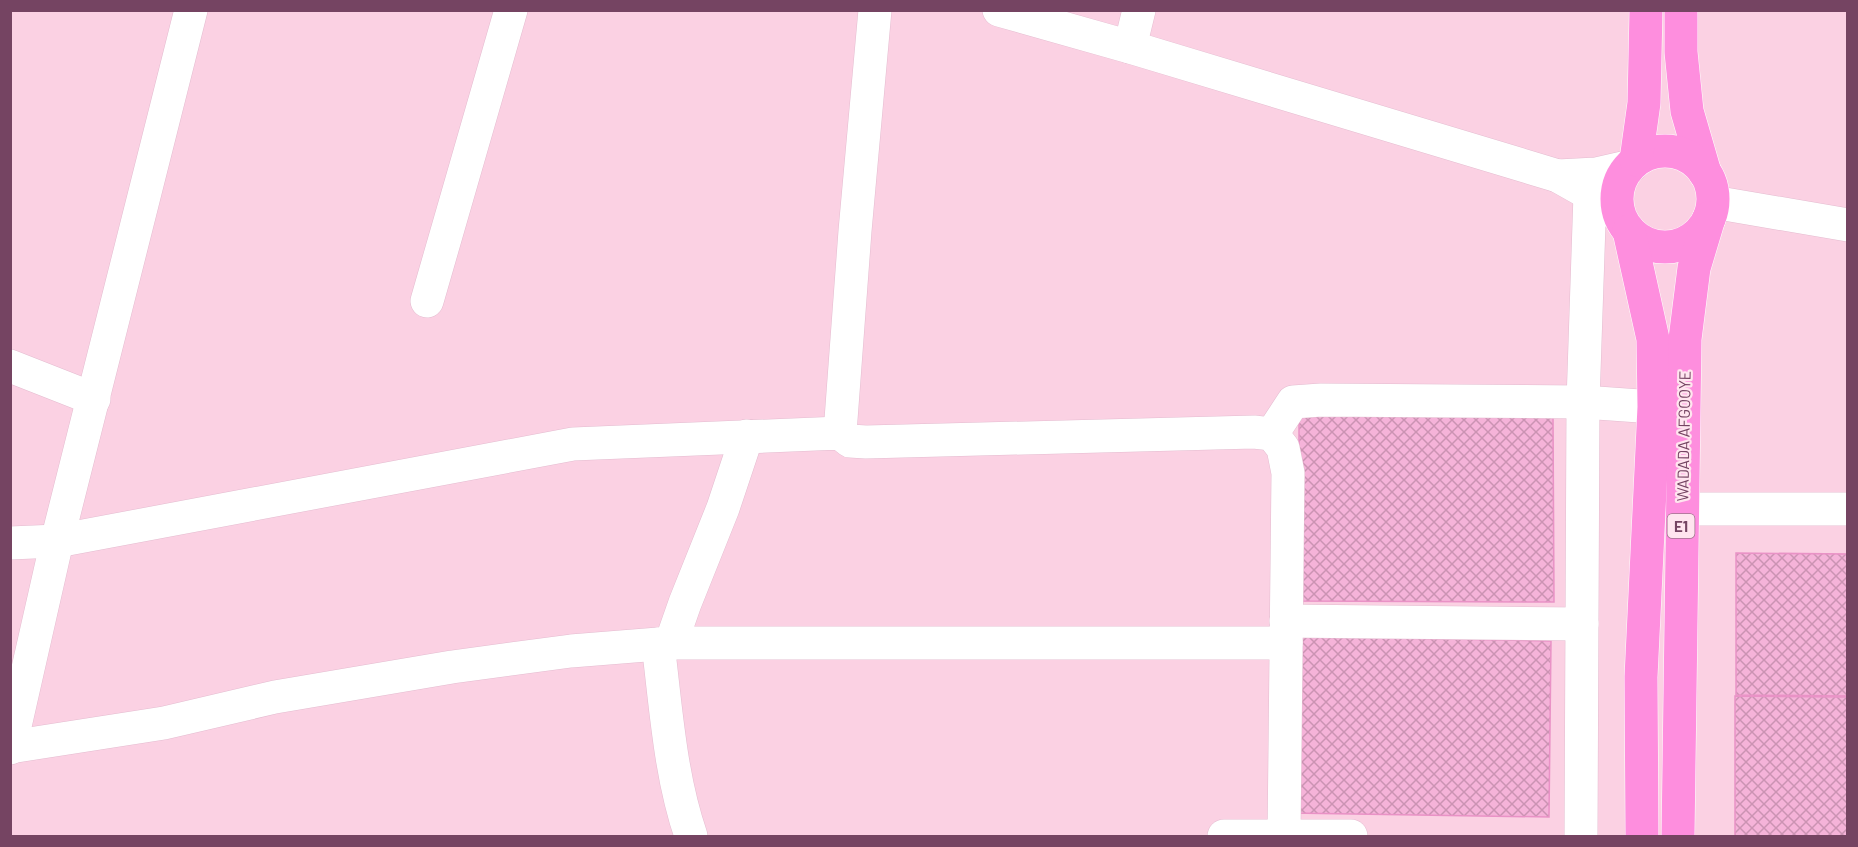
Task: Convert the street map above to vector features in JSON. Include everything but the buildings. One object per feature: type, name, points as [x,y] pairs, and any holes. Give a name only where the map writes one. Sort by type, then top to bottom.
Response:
[{"type":"highway","points":[[1634,163],[1644,103],[1646,10]]},
{"type":"highway","points":[[1682,10],[1681,52],[1688,111],[1709,198],[1701,231],[1688,242],[1673,247],[1657,247],[1641,241],[1624,224],[1617,202],[1619,185],[1625,171],[1650,153],[1665,151],[1681,154],[1694,161],[1709,198]]},
{"type":"highway","name":"WADADA AFGOOYE","points":[[1678,837],[1685,339],[1694,268],[1709,198]]},
{"type":"highway","name":"WADADA AFGOOYE","points":[[1624,224],[1653,339],[1654,407],[1641,677],[1642,837]]},
{"type":"street","points":[[191,10],[57,541],[11,747],[164,723],[275,697],[452,667],[571,651],[665,643],[1286,632],[1582,624]]},
{"type":"street","points":[[427,301],[511,10]]},
{"type":"street","points":[[840,433],[875,10]]},
{"type":"street","points":[[999,10],[1130,47],[1557,176],[1590,194],[1624,224]]},
{"type":"street","points":[[1130,47],[1139,10]]},
{"type":"street","points":[[1557,176],[1596,174],[1634,163]]},
{"type":"street","points":[[1581,837],[1583,402],[1590,194]]},
{"type":"street","points":[[1709,198],[1848,225]]},
{"type":"street","points":[[10,366],[94,399]]},
{"type":"street","points":[[1272,434],[1293,402],[1333,400],[1583,402],[1654,407]]},
{"type":"street","points":[[10,543],[57,541],[573,444],[840,433],[850,441],[866,442],[1254,432],[1272,434],[1283,448],[1288,473],[1284,836]]},
{"type":"street","points":[[691,837],[682,811],[672,758],[665,643],[685,603],[723,508],[747,436]]},
{"type":"street","points":[[1681,509],[1848,508]]},
{"type":"street","points":[[1224,837],[1351,837]]},
{"type":"shaded area","points":[[11,11],[1847,11],[1847,836],[11,836]]}]
